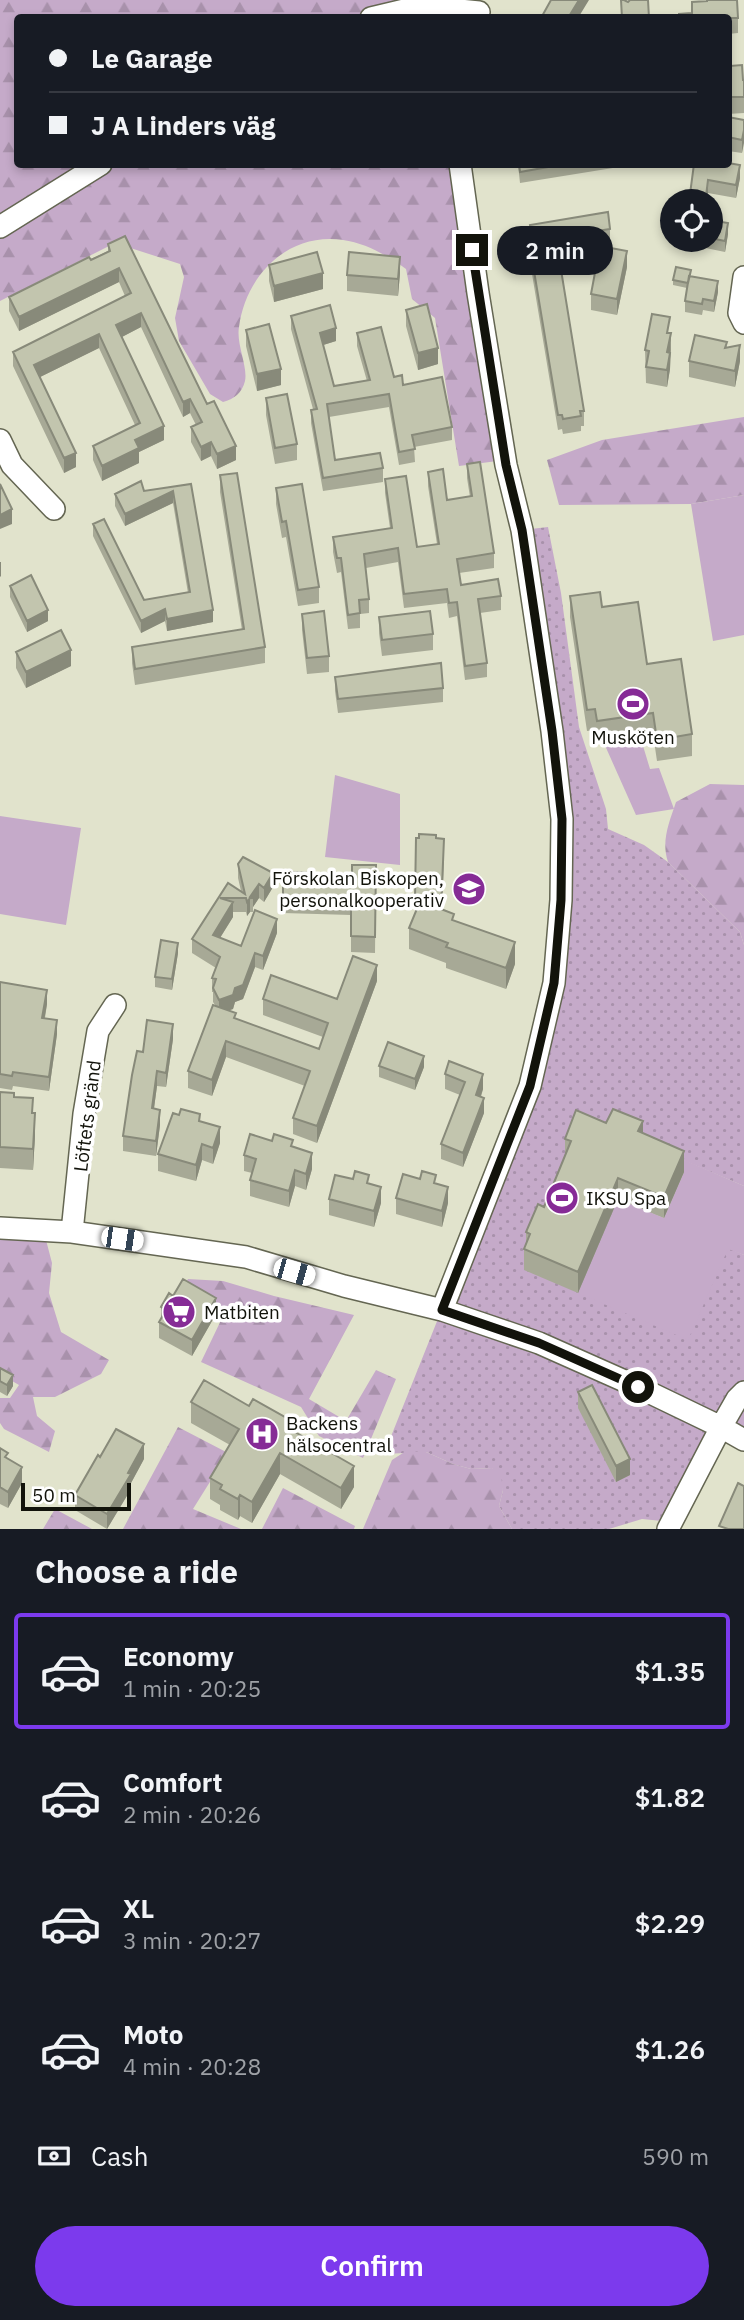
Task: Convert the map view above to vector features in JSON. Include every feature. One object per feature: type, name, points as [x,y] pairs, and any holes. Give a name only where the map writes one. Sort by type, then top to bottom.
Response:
[{"type":"street","points":[[388,14],[421,6],[480,10]]},
{"type":"street","points":[[0,227],[95,168]]},
{"type":"street","points":[[442,1310],[530,1086],[554,983],[561,900],[562,819],[552,731],[522,530],[506,465],[478,293],[461,168]]},
{"type":"street","points":[[744,277],[739,313],[744,323]]},
{"type":"street","points":[[0,440],[12,465],[54,509]]},
{"type":"street","name":"Löftets gränd","points":[[72,1232],[84,1114],[98,1031],[115,1005]]},
{"type":"street","points":[[0,1228],[72,1232],[246,1257],[344,1286],[442,1310],[539,1343],[721,1426],[744,1440]]},
{"type":"street","points":[[668,1529],[721,1426],[744,1392]]},
{"type":"green space","points":[[0,0],[478,0],[477,14],[14,14],[14,168],[460,168],[505,460],[459,466],[435,318],[412,299],[406,269],[360,244],[323,239],[305,243],[288,250],[260,275],[250,290],[239,327],[245,381],[237,395],[223,402],[210,394],[179,341],[175,318],[184,277],[180,264],[115,243],[0,301]]},
{"type":"green space","points":[[744,417],[744,495],[691,504],[559,505],[547,460],[602,440]]},
{"type":"green space","points":[[744,495],[744,635],[713,641],[691,504]]},
{"type":"green space","points":[[548,527],[561,593],[579,727],[606,809],[608,829],[644,845],[668,862],[740,932],[744,945],[744,1186],[643,1143],[684,1172],[664,1218],[618,1199],[744,1255],[744,1440],[722,1427],[672,1522],[642,1519],[609,1529],[512,1529],[499,1506],[503,1490],[492,1468],[471,1469],[426,1452],[384,1454],[515,1126],[561,900],[522,530]]},
{"type":"green space","points":[[640,736],[650,769],[659,768],[674,809],[636,815],[603,741]]},
{"type":"green space","points":[[335,775],[400,794],[400,865],[325,857]]},
{"type":"green space","points":[[710,784],[744,785],[744,945],[740,932],[668,862],[666,854],[667,832],[676,802]]},
{"type":"green space","points":[[0,816],[81,828],[66,925],[0,914]]},
{"type":"green space","points":[[643,1142],[744,1186],[744,1255],[728,1249],[688,1340],[578,1293],[618,1199],[664,1218],[684,1172]]},
{"type":"green space","points":[[0,1237],[46,1240],[52,1263],[49,1293],[61,1332],[109,1360],[101,1374],[55,1397],[33,1397],[37,1416],[55,1431],[49,1452],[4,1429],[0,1423],[0,1398],[10,1398],[19,1385],[0,1374]]},
{"type":"green space","points":[[188,1279],[223,1281],[354,1315],[309,1399],[346,1421],[376,1370],[396,1379],[363,1458],[319,1436],[301,1407],[201,1362],[224,1314],[182,1290]]},
{"type":"green space","points":[[178,1427],[228,1453],[193,1509],[241,1529],[123,1529]]},
{"type":"green space","points":[[406,1451],[426,1452],[471,1469],[492,1468],[501,1475],[503,1490],[499,1506],[512,1529],[363,1529],[392,1460]]},
{"type":"green space","points":[[283,1488],[355,1526],[354,1529],[262,1529]]},
{"type":"green space","points":[[55,1509],[92,1529],[43,1529]]},
{"type":"building","points":[[551,0],[579,0],[570,14],[543,14]]},
{"type":"building","points":[[621,0],[648,0],[649,14],[622,14]]},
{"type":"building","points":[[737,0],[738,18],[732,18],[732,14],[679,14],[692,13],[692,2]]},
{"type":"building","points":[[742,65],[744,97],[732,97],[732,66]]},
{"type":"building","points":[[732,118],[744,120],[742,140],[732,138]]},
{"type":"building","points":[[732,164],[740,165],[736,185],[708,180],[707,189],[691,189],[693,168],[732,168]]},
{"type":"building","points":[[520,168],[542,168],[520,172]]},
{"type":"building","points":[[608,212],[610,229],[553,238],[556,239],[584,411],[580,411],[581,416],[563,419],[562,415],[558,415],[532,259],[535,259],[530,225]]},
{"type":"building","points":[[723,222],[728,223],[723,241]]},
{"type":"building","points":[[125,236],[207,404],[214,401],[236,446],[217,454],[211,442],[201,447],[191,427],[202,422],[190,399],[183,402],[141,313],[116,325],[164,426],[135,440],[139,448],[102,466],[93,446],[140,423],[99,334],[34,365],[76,453],[64,458],[13,352],[131,293],[119,268],[19,317],[9,297],[89,257],[91,260],[110,251],[108,244]]},
{"type":"building","points":[[600,246],[627,251],[617,299],[591,294]]},
{"type":"building","points":[[317,252],[323,273],[274,286],[269,265]]},
{"type":"building","points":[[349,252],[400,257],[398,279],[347,275]]},
{"type":"building","points":[[676,267],[691,270],[688,283],[673,280]]},
{"type":"building","points":[[689,276],[718,281],[714,301],[703,299],[702,304],[685,301]]},
{"type":"building","points":[[427,304],[438,348],[418,353],[406,310]]},
{"type":"building","points":[[330,305],[336,328],[320,333],[334,386],[370,380],[357,333],[381,327],[394,377],[402,375],[403,385],[442,377],[452,427],[412,435],[415,449],[399,452],[389,394],[327,404],[335,460],[380,453],[383,468],[323,478],[311,410],[317,409],[291,316]]},
{"type":"building","points":[[652,314],[670,317],[667,370],[646,367],[649,351],[645,350]]},
{"type":"building","points":[[269,324],[281,369],[257,374],[246,330]]},
{"type":"building","points":[[695,335],[727,342],[725,348],[740,345],[735,371],[689,361]]},
{"type":"building","points":[[287,394],[297,444],[275,448],[266,398]]},
{"type":"building","points":[[480,462],[494,553],[457,559],[461,585],[498,579],[501,596],[478,599],[487,663],[465,666],[457,602],[449,603],[447,589],[404,594],[398,548],[364,554],[369,599],[359,600],[360,613],[348,615],[341,558],[337,558],[333,537],[392,528],[385,479],[406,476],[417,547],[439,544],[428,472],[443,469],[447,500],[472,496],[467,464]]},
{"type":"building","points":[[237,473],[265,647],[135,669],[132,647],[244,629],[220,475]]},
{"type":"building","points":[[141,481],[144,491],[191,484],[213,610],[167,619],[165,609],[141,621],[93,524],[104,519],[144,600],[190,592],[173,491],[125,514],[115,494]]},
{"type":"building","points":[[0,484],[12,509],[0,515]]},
{"type":"building","points":[[302,484],[319,587],[298,590],[286,521],[282,522],[276,488]]},
{"type":"building","points":[[31,575],[48,610],[27,621],[10,586]]},
{"type":"building","name":"Musköten","points":[[600,592],[602,607],[638,602],[647,664],[681,659],[692,734],[657,740],[653,713],[597,721],[595,709],[587,710],[570,596]]},
{"type":"building","points":[[324,611],[329,656],[307,658],[302,614]]},
{"type":"building","points":[[430,611],[433,634],[382,640],[379,617]]},
{"type":"building","points":[[61,630],[71,650],[26,672],[16,652]]},
{"type":"building","points":[[441,663],[443,688],[338,699],[335,677]]},
{"type":"building","points":[[419,834],[436,835],[436,838],[444,839],[441,909],[454,914],[452,920],[515,942],[506,968],[446,947],[448,943],[409,928],[421,899],[415,899],[416,838],[419,838]]},
{"type":"building","points":[[243,857],[273,873],[264,888],[259,884],[250,897],[253,898],[247,902],[246,898],[220,898],[233,902],[213,935],[241,946],[255,910],[277,919],[263,956],[255,953],[243,985],[235,988],[233,995],[219,1000],[213,988],[216,979],[212,978],[220,957],[192,939],[228,883],[245,894],[238,864]]},
{"type":"building","points":[[352,865],[376,865],[375,937],[351,936],[351,899],[283,897],[283,872],[352,874]]},
{"type":"building","points":[[161,940],[178,943],[172,979],[155,977]]},
{"type":"building","points":[[353,956],[377,965],[317,1126],[293,1118],[310,1071],[226,1041],[212,1080],[188,1071],[213,1005],[236,1013],[234,1018],[319,1049],[328,1023],[263,999],[271,975],[337,999]]},
{"type":"building","points":[[0,982],[47,990],[42,1018],[57,1020],[49,1077],[13,1072],[12,1076],[0,1074]]},
{"type":"building","points":[[147,1020],[173,1024],[166,1073],[157,1071],[152,1108],[160,1110],[156,1141],[123,1136],[132,1075],[137,1051],[143,1052]]},
{"type":"building","points":[[388,1042],[424,1056],[415,1079],[379,1066]]},
{"type":"building","points":[[449,1061],[483,1074],[476,1095],[484,1098],[463,1153],[441,1144],[465,1082],[445,1074]]},
{"type":"building","points":[[0,1092],[14,1093],[14,1097],[33,1098],[33,1149],[0,1147]]},
{"type":"building","points":[[181,1109],[200,1114],[199,1121],[220,1127],[213,1148],[202,1144],[196,1165],[158,1154],[173,1113],[179,1115]]},
{"type":"building","points":[[613,1109],[643,1121],[638,1131],[684,1151],[664,1197],[618,1178],[578,1272],[524,1249],[530,1234],[526,1232],[538,1204],[544,1207],[571,1141],[565,1139],[576,1110],[606,1123]]},
{"type":"building","points":[[250,1134],[272,1141],[274,1134],[293,1140],[291,1146],[312,1153],[306,1174],[295,1170],[289,1191],[250,1180],[256,1159],[244,1155]]},
{"type":"building","points":[[355,1171],[369,1175],[367,1183],[381,1187],[374,1211],[329,1199],[335,1175],[353,1179]]},
{"type":"building","points":[[422,1171],[436,1175],[434,1183],[448,1187],[442,1211],[396,1198],[403,1174],[420,1179]]},
{"type":"building","points":[[183,1279],[216,1298],[192,1340],[159,1322],[166,1310],[161,1307],[169,1293],[173,1296]]},
{"type":"building","points":[[0,1368],[13,1375],[7,1385],[0,1381]]},
{"type":"building","points":[[204,1380],[249,1406],[253,1399],[299,1425],[295,1432],[354,1466],[341,1488],[280,1453],[252,1502],[240,1495],[238,1499],[220,1489],[222,1485],[210,1478],[239,1429],[191,1402]]},
{"type":"building","points":[[592,1385],[630,1459],[616,1466],[578,1392]]},
{"type":"building","points":[[116,1429],[144,1444],[128,1473],[131,1474],[107,1514],[75,1495]]},
{"type":"building","points":[[0,1448],[8,1453],[5,1457],[22,1467],[8,1492],[0,1487]]},
{"type":"building","points":[[738,1483],[744,1486],[744,1529],[728,1529],[719,1526]]},
{"type":"place","name":"Musköten","points":[[633,704]]},
{"type":"place","name":"Förskolan Biskopen, personalkooperativ","points":[[469,889]]},
{"type":"place","name":"IKSU Spa","points":[[562,1198]]},
{"type":"place","name":"Matbiten","points":[[179,1312]]},
{"type":"place","name":"Backens hälsocentral","points":[[262,1434]]},
{"type":"route","points":[[472,250],[506,465],[522,530],[552,731],[562,819],[561,900],[554,983],[530,1086],[442,1310],[539,1343],[638,1387]]}]
